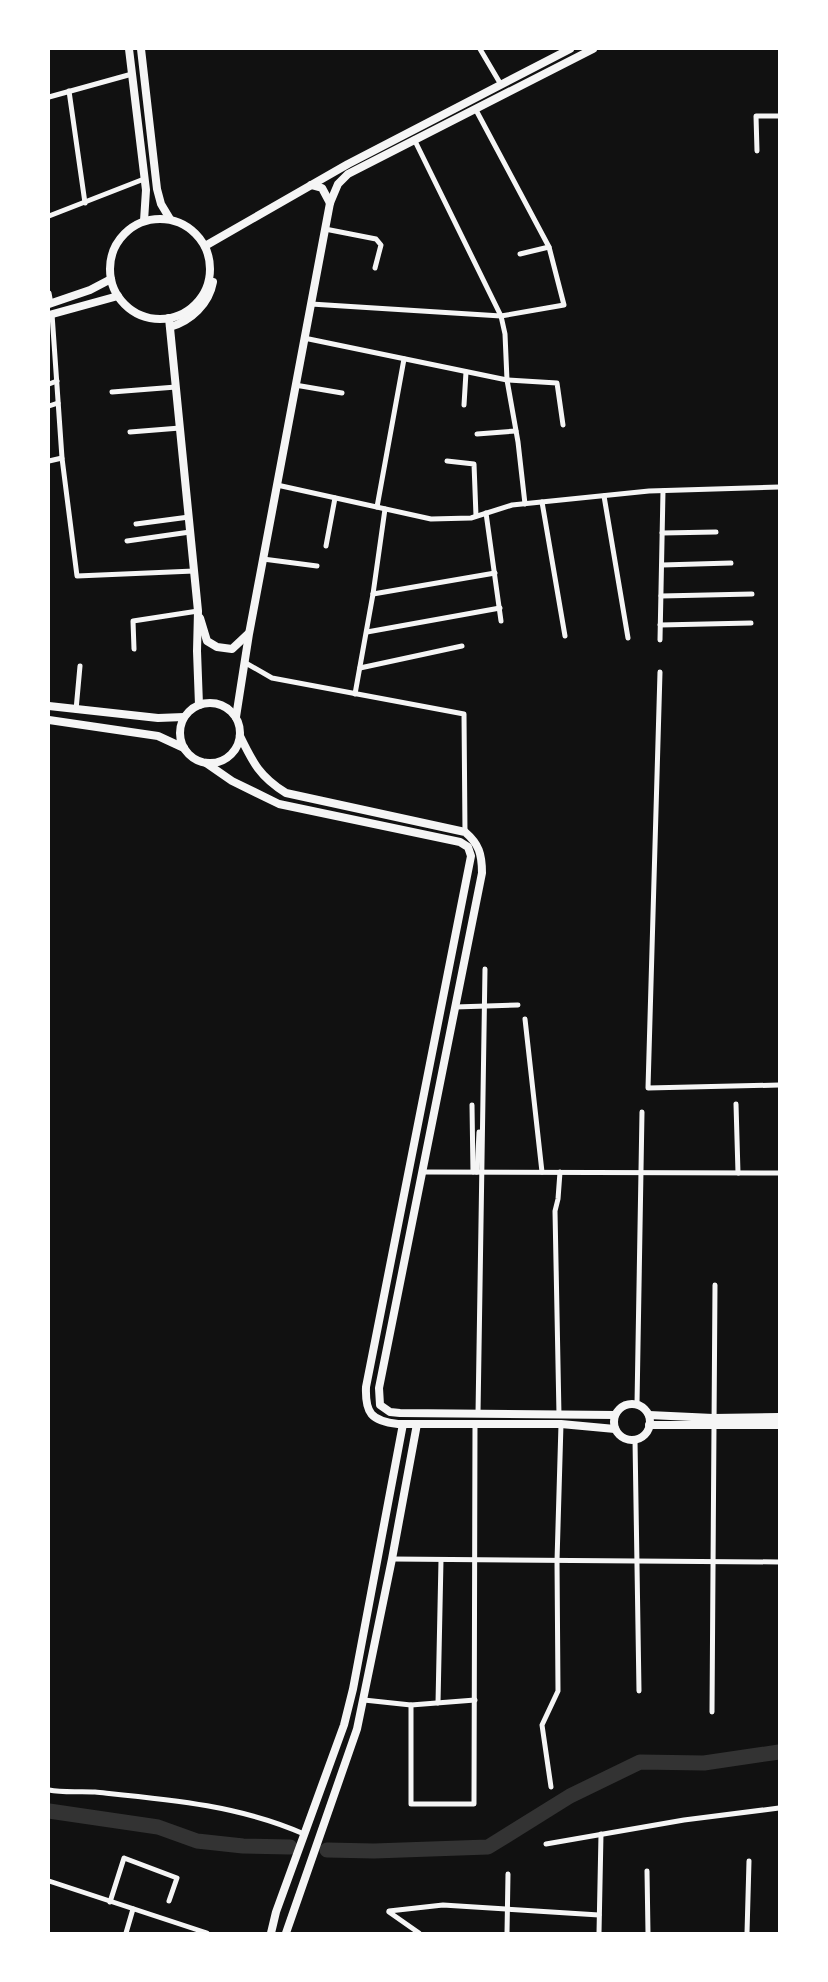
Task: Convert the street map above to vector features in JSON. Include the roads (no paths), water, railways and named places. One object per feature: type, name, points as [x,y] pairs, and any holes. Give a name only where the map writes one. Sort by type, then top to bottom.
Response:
[{"type":"main road","points":[[130,49],[144,179],[144,221]]},
{"type":"main road","points":[[141,49],[157,189],[161,204],[170,219]]},
{"type":"main road","points":[[208,245],[311,185],[500,83],[570,49]]},
{"type":"main road","points":[[593,49],[476,110],[414,139],[348,174],[338,184],[330,203],[304,338],[249,634],[236,717],[240,736],[255,766],[268,782],[286,793],[465,832],[476,841],[482,855],[482,873],[378,1399],[380,1405],[390,1412],[412,1413],[615,1415]]},
{"type":"main road","points":[[311,185],[322,188],[330,203]]},
{"type":"main road","points":[[170,327],[184,322],[206,302],[214,276],[213,250],[208,245],[196,234],[184,224],[170,219],[144,221],[130,228],[118,240],[110,263],[111,279],[118,296],[137,314],[156,319],[169,318],[185,313],[203,295],[210,271],[208,245]]},
{"type":"main road","points":[[50,304],[90,290],[111,279]]},
{"type":"main road","points":[[50,315],[118,296]]},
{"type":"main road","points":[[169,318],[198,611],[199,705]]},
{"type":"main road","points":[[198,611],[207,641],[218,647],[232,649],[249,634]]},
{"type":"main road","points":[[49,706],[158,718],[184,717],[199,705],[212,703],[222,705],[236,717]]},
{"type":"main road","points":[[118,730],[121,714]]},
{"type":"main road","points":[[184,717],[180,734],[184,748]]},
{"type":"main road","points":[[49,720],[158,736],[184,748],[193,758],[206,763],[232,781],[279,804],[451,839],[468,847],[471,856],[469,870],[366,1387],[365,1400],[369,1412],[378,1420],[404,1424],[561,1424],[615,1429],[625,1439],[635,1440],[645,1435],[649,1425],[649,1414]]},
{"type":"main road","points":[[206,763],[216,762],[229,756],[237,746],[240,736]]},
{"type":"main road","points":[[439,1022],[452,1024]]},
{"type":"main road","points":[[615,1429],[615,1415],[623,1405],[637,1404],[649,1414],[713,1422],[779,1425]]},
{"type":"main road","points":[[649,1425],[779,1418]]},
{"type":"main road","points":[[271,1933],[276,1912],[349,1707],[404,1424]]},
{"type":"main road","points":[[286,1933],[357,1728],[392,1560],[417,1424]]},
{"type":"main road","points":[[400,1441],[413,1443]]},
{"type":"street","points":[[480,49],[500,83]]},
{"type":"street","points":[[49,97],[132,74]]},
{"type":"street","points":[[69,92],[85,203]]},
{"type":"street","points":[[311,304],[501,316],[564,305],[549,247],[476,110]]},
{"type":"street","points":[[757,151],[756,116],[779,116]]},
{"type":"street","points":[[414,139],[501,316],[506,334],[507,380],[516,431],[524,504]]},
{"type":"street","points":[[49,216],[144,179]]},
{"type":"street","points":[[325,229],[376,239],[381,246],[375,268]]},
{"type":"street","points":[[520,254],[549,247]]},
{"type":"street","points":[[49,293],[50,304]]},
{"type":"street","points":[[50,315],[62,458],[77,576],[194,571]]},
{"type":"street","points":[[304,338],[507,380],[557,383],[563,425]]},
{"type":"street","points":[[376,507],[404,359]]},
{"type":"street","points":[[464,405],[466,372]]},
{"type":"street","points":[[49,384],[56,381]]},
{"type":"street","points":[[296,385],[342,393]]},
{"type":"street","points":[[112,392],[176,387]]},
{"type":"street","points":[[49,406],[58,403]]},
{"type":"street","points":[[130,432],[180,428]]},
{"type":"street","points":[[477,434],[516,431]]},
{"type":"street","points":[[49,461],[62,458]]},
{"type":"street","points":[[447,460],[474,464],[476,516]]},
{"type":"street","points":[[277,484],[431,519],[476,516],[512,505],[663,490],[779,487]]},
{"type":"street","points":[[660,640],[663,490]]},
{"type":"street","points":[[604,496],[628,638]]},
{"type":"street","points":[[326,546],[335,498]]},
{"type":"street","points":[[542,502],[565,636]]},
{"type":"street","points":[[354,694],[374,594],[386,509]]},
{"type":"street","points":[[486,513],[502,621]]},
{"type":"street","points":[[136,524],[189,517]]},
{"type":"street","points":[[127,541],[190,532]]},
{"type":"street","points":[[662,533],[716,532]]},
{"type":"street","points":[[263,559],[318,566]]},
{"type":"street","points":[[662,565],[731,563]]},
{"type":"street","points":[[374,594],[494,573]]},
{"type":"street","points":[[661,596],[752,594]]},
{"type":"street","points":[[367,632],[500,608]]},
{"type":"street","points":[[134,649],[133,621],[198,611]]},
{"type":"street","points":[[660,625],[751,623]]},
{"type":"street","points":[[360,668],[462,646]]},
{"type":"street","points":[[244,662],[272,678],[464,714],[465,832]]},
{"type":"street","points":[[76,710],[80,666]]},
{"type":"street","points":[[660,672],[648,1088],[779,1085]]},
{"type":"street","points":[[475,1172],[485,969],[478,1414]]},
{"type":"street","points":[[455,1007],[518,1006]]},
{"type":"street","points":[[525,1019],[542,1172]]},
{"type":"street","points":[[736,1104],[738,1172]]},
{"type":"street","points":[[472,1105],[475,1172]]},
{"type":"street","points":[[637,1404],[642,1112]]},
{"type":"street","points":[[422,1172],[779,1173]]},
{"type":"street","points":[[559,1415],[555,1211],[558,1200],[560,1172]]},
{"type":"street","points":[[712,1712],[711,1562],[715,1285]]},
{"type":"street","points":[[411,1705],[411,1804],[474,1804],[475,1424]]},
{"type":"street","points":[[551,1787],[542,1725],[558,1691],[557,1561],[561,1424]]},
{"type":"street","points":[[635,1440],[639,1691]]},
{"type":"street","points":[[392,1560],[779,1562]]},
{"type":"street","points":[[438,1703],[441,1560]]},
{"type":"street","points":[[364,1700],[411,1705],[475,1700]]},
{"type":"street","points":[[49,1790],[93,1792],[206,1805],[275,1821],[304,1834]]},
{"type":"street","points":[[546,1844],[779,1808]]},
{"type":"street","points":[[599,1933],[601,1834]]},
{"type":"street","points":[[110,1902],[124,1858],[177,1878],[169,1901]]},
{"type":"street","points":[[747,1933],[749,1861]]},
{"type":"street","points":[[647,1871],[648,1933]]},
{"type":"street","points":[[507,1933],[508,1874]]},
{"type":"street","points":[[49,1881],[207,1933]]},
{"type":"street","points":[[420,1933],[389,1911],[443,1905],[599,1915]]},
{"type":"street","points":[[126,1933],[133,1909]]},
{"type":"waterway","points":[[327,1850],[374,1851],[488,1847],[570,1796],[640,1762],[704,1763],[779,1752]]},
{"type":"waterway","points":[[49,1811],[158,1827],[197,1841],[243,1846],[290,1847]]}]
